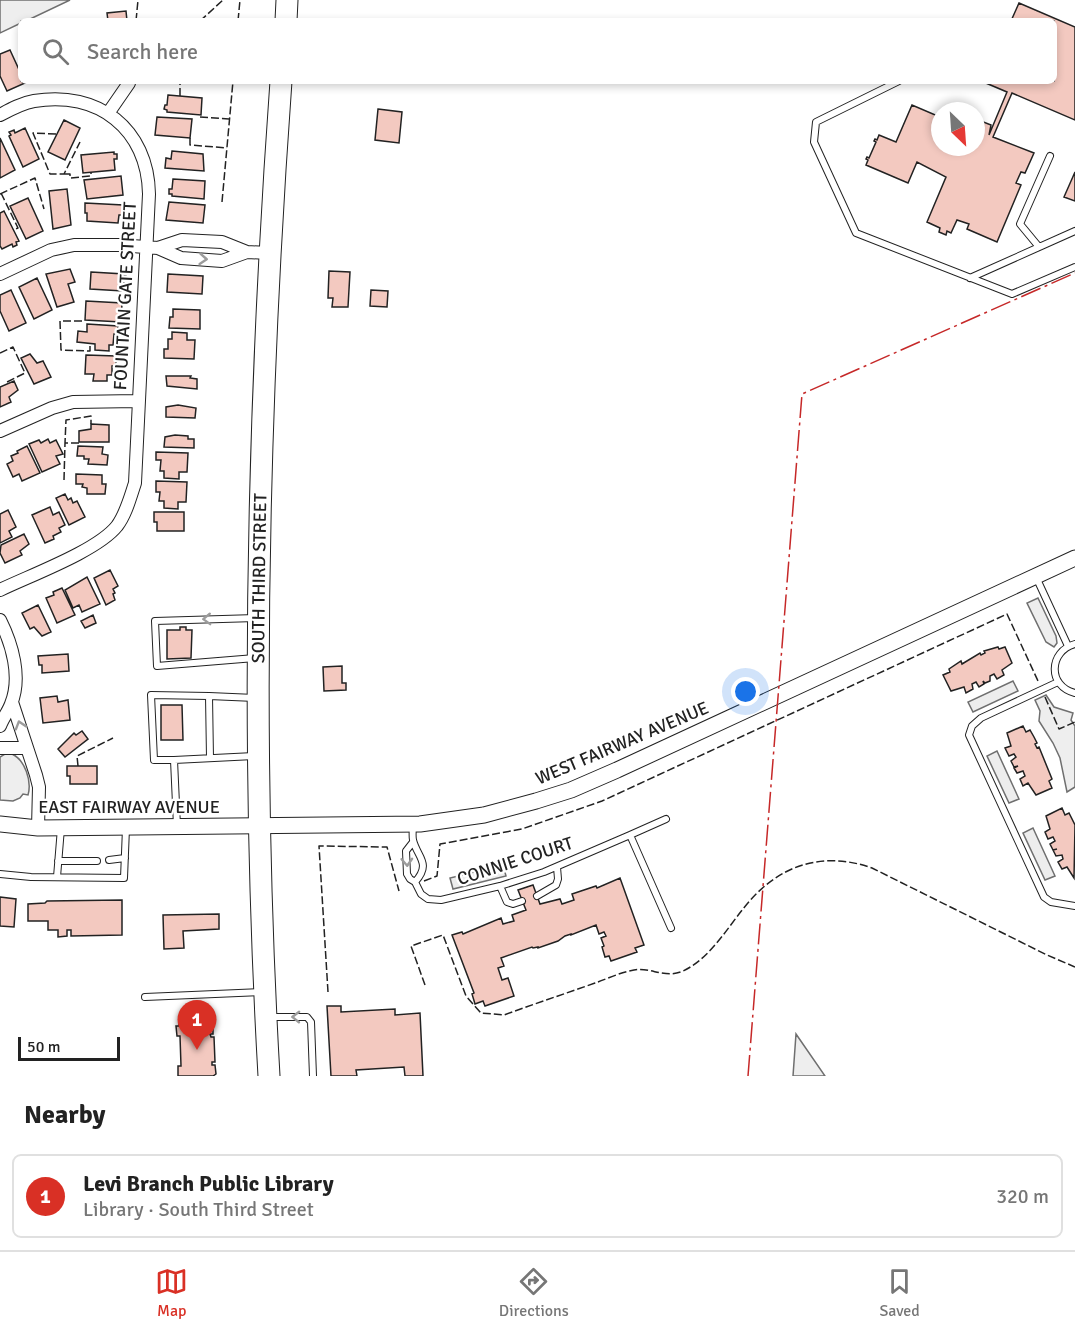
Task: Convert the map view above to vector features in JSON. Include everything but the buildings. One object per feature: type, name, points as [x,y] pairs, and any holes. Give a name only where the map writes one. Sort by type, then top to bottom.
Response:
[{"type":"highway","points":[[286,18],[288,0]]},
{"type":"highway","name":"SOUTH THIRD STREET","points":[[269,1076],[259,826],[260,618],[269,253],[282,84]]},
{"type":"street","points":[[0,115],[24,103],[46,100],[74,102],[109,112],[129,84]]},
{"type":"street","name":"FOUNTAIN GATE STREET","points":[[0,590],[94,546],[117,526],[126,510],[135,483],[137,402],[152,247],[149,194],[147,170],[129,132],[109,112]]},
{"type":"street","points":[[0,274],[60,248],[94,244],[152,247],[182,240],[222,242],[247,252],[269,253]]},
{"type":"street","points":[[152,247],[182,258],[222,261],[247,252]]},
{"type":"street","points":[[0,431],[52,408],[73,402],[137,402]]},
{"type":"street","name":"WEST FAIRWAY AVENUE","points":[[259,826],[413,824],[484,815],[571,790],[1075,558]]},
{"type":"street","points":[[0,620],[10,641],[15,678],[12,702],[0,726]]},
{"type":"street","points":[[12,702],[39,787],[38,828]]},
{"type":"street","points":[[0,748],[27,748]]},
{"type":"street","name":"EAST FAIRWAY AVENUE","points":[[0,824],[38,828],[259,826]]},
{"type":"lane","points":[[893,84],[816,122],[814,142],[856,233],[1012,294],[1075,267]]},
{"type":"lane","points":[[1039,247],[1020,224],[1050,156]]},
{"type":"lane","points":[[970,278],[1075,231]]},
{"type":"lane","points":[[1036,576],[1071,645],[1060,653],[1055,663],[1055,675],[1058,682],[1067,690],[1075,693]]},
{"type":"lane","points":[[260,618],[155,621],[157,666],[260,657]]},
{"type":"lane","points":[[1058,682],[981,718],[972,726],[969,735],[1044,897],[1051,902],[1075,906]]},
{"type":"lane","points":[[259,755],[154,760],[151,695],[260,699]]},
{"type":"lane","points":[[209,696],[210,758]]},
{"type":"lane","points":[[174,760],[177,826]]},
{"type":"lane","name":"CONNIE COURT","points":[[415,882],[424,896],[433,900],[500,886],[557,867],[666,819]]},
{"type":"lane","points":[[413,824],[414,842],[421,854],[422,862],[421,872],[415,882],[407,873],[406,851],[414,842]]},
{"type":"lane","points":[[0,874],[124,878],[126,827]]},
{"type":"lane","points":[[57,877],[61,828]]},
{"type":"lane","points":[[630,835],[671,928]]},
{"type":"lane","points":[[109,860],[125,858]]},
{"type":"lane","points":[[58,861],[97,861]]},
{"type":"lane","points":[[537,896],[556,885],[557,867]]},
{"type":"lane","points":[[500,886],[507,902],[513,904],[522,901]]},
{"type":"lane","points":[[145,997],[265,992]]},
{"type":"lane","points":[[266,1017],[307,1017],[311,1022],[314,1076]]},
{"type":"shaded area","points":[[0,0],[70,0],[32,18],[18,18],[18,24],[0,33]]},
{"type":"shaded area","points":[[1038,598],[1056,636],[1057,643],[1054,647],[1046,642],[1027,603]]},
{"type":"shaded area","points":[[1013,681],[1018,691],[973,712],[968,702]]},
{"type":"shaded area","points":[[1046,695],[1054,707],[1073,713],[1071,720],[1075,726],[1075,787],[1067,792],[1060,758],[1039,721],[1040,711],[1035,700]]},
{"type":"shaded area","points":[[997,751],[1019,799],[1009,803],[987,756]]},
{"type":"shaded area","points":[[12,754],[21,761],[28,777],[28,795],[23,794],[13,801],[0,800],[0,757]]},
{"type":"shaded area","points":[[1033,828],[1055,876],[1045,880],[1023,833]]},
{"type":"shaded area","points":[[503,865],[506,876],[453,889],[450,878]]},
{"type":"shaded area","points":[[796,1034],[825,1076],[793,1076]]},
{"type":"fence","points":[[136,18],[138,0]]},
{"type":"fence","points":[[203,18],[223,0]]},
{"type":"fence","points":[[238,18],[240,0]]},
{"type":"fence","points":[[180,84],[180,96]]},
{"type":"fence","points":[[222,202],[233,84]]},
{"type":"fence","points":[[200,117],[229,119]]},
{"type":"fence","points":[[56,134],[33,133],[50,174],[64,174],[80,142]]},
{"type":"fence","points":[[190,138],[190,145],[227,148]]},
{"type":"fence","points":[[64,174],[70,174],[70,178],[91,176],[91,172]]},
{"type":"fence","points":[[0,194],[35,178],[44,209]]},
{"type":"fence","points":[[1,193],[18,228],[13,230]]},
{"type":"fence","points":[[82,321],[60,321],[61,350],[90,351],[90,344]]},
{"type":"fence","points":[[0,353],[13,347],[25,373],[5,383]]},
{"type":"fence","points":[[79,443],[65,443],[66,420],[91,416],[91,424]]},
{"type":"fence","points":[[64,480],[65,443]]},
{"type":"fence","points":[[424,881],[437,876],[440,844],[522,829],[602,801],[1007,614],[1038,681]]},
{"type":"fence","points":[[1045,697],[1059,729],[1075,722]]},
{"type":"fence","points":[[78,766],[77,756],[113,738]]},
{"type":"fence","points":[[328,992],[319,846],[387,847],[399,891]]},
{"type":"fence","points":[[425,985],[411,946],[443,935],[466,996],[481,1013],[504,1015],[629,971],[646,970],[670,974],[683,971],[709,952],[756,894],[770,882],[785,872],[801,866],[835,861],[872,868],[1075,967]]},
{"type":"power","points":[[748,1076],[802,394],[1075,273]]},
{"type":"place","name":"Levi Branch Public Library","points":[[197,1050]]}]
